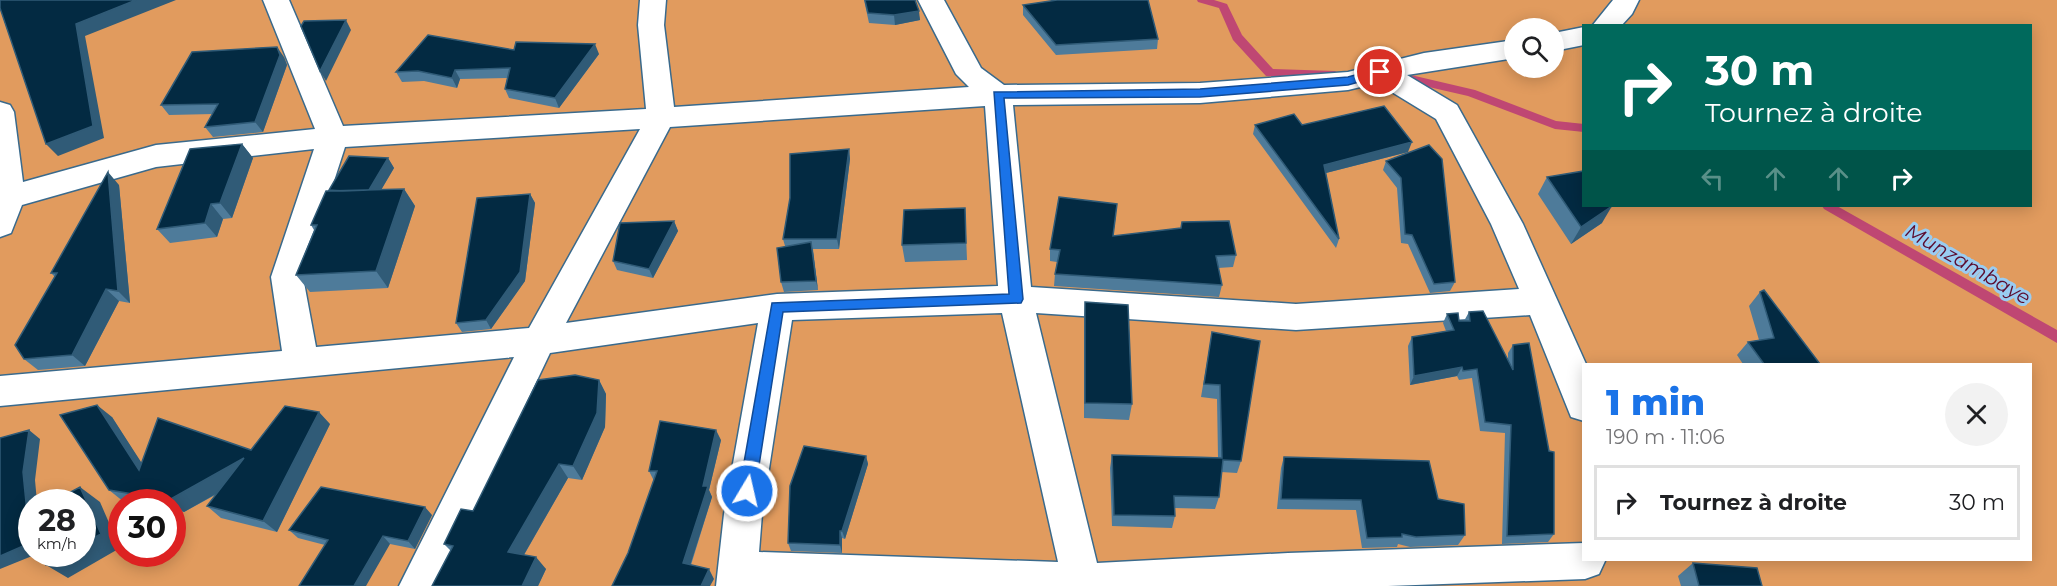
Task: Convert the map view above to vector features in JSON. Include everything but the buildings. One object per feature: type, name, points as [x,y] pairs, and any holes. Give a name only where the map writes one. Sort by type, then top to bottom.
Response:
[{"type":"street","points":[[276,0],[333,136],[288,277],[301,361]]},
{"type":"street","points":[[419,586],[539,341],[661,118],[651,25],[653,0]]},
{"type":"street","points":[[932,0],[970,74],[998,94],[1016,299],[1083,584]]},
{"type":"street","points":[[1607,24],[1623,8],[1626,0]]},
{"type":"street","points":[[1564,40],[1582,36]]},
{"type":"street","points":[[4,198],[156,156],[333,136],[661,118],[998,94],[1200,93],[1348,81],[1424,62],[1504,51]]},
{"type":"street","points":[[1380,72],[1446,112],[1507,224],[1582,396]]},
{"type":"street","points":[[0,112],[4,198],[0,225]]},
{"type":"street","points":[[0,391],[301,361],[539,341],[777,307],[1016,299],[1296,317],[1539,301]]},
{"type":"street","points":[[777,307],[743,514],[738,578],[1083,584],[1288,571],[1589,569]]},
{"type":"shaded area","points":[[0,0],[2057,0],[2057,586],[0,586]]},
{"type":"waterway","name":"Munzambaye","points":[[1202,0],[1223,6],[1237,37],[1270,73],[1335,75]]},
{"type":"waterway","name":"Munzambaye","points":[[1398,76],[1471,93],[1555,125],[1582,128]]},
{"type":"waterway","name":"Munzambaye","points":[[1830,207],[2057,337]]},
{"type":"route","points":[[747,491],[777,307],[1016,299],[998,94],[1200,93],[1348,81],[1380,72]]}]
